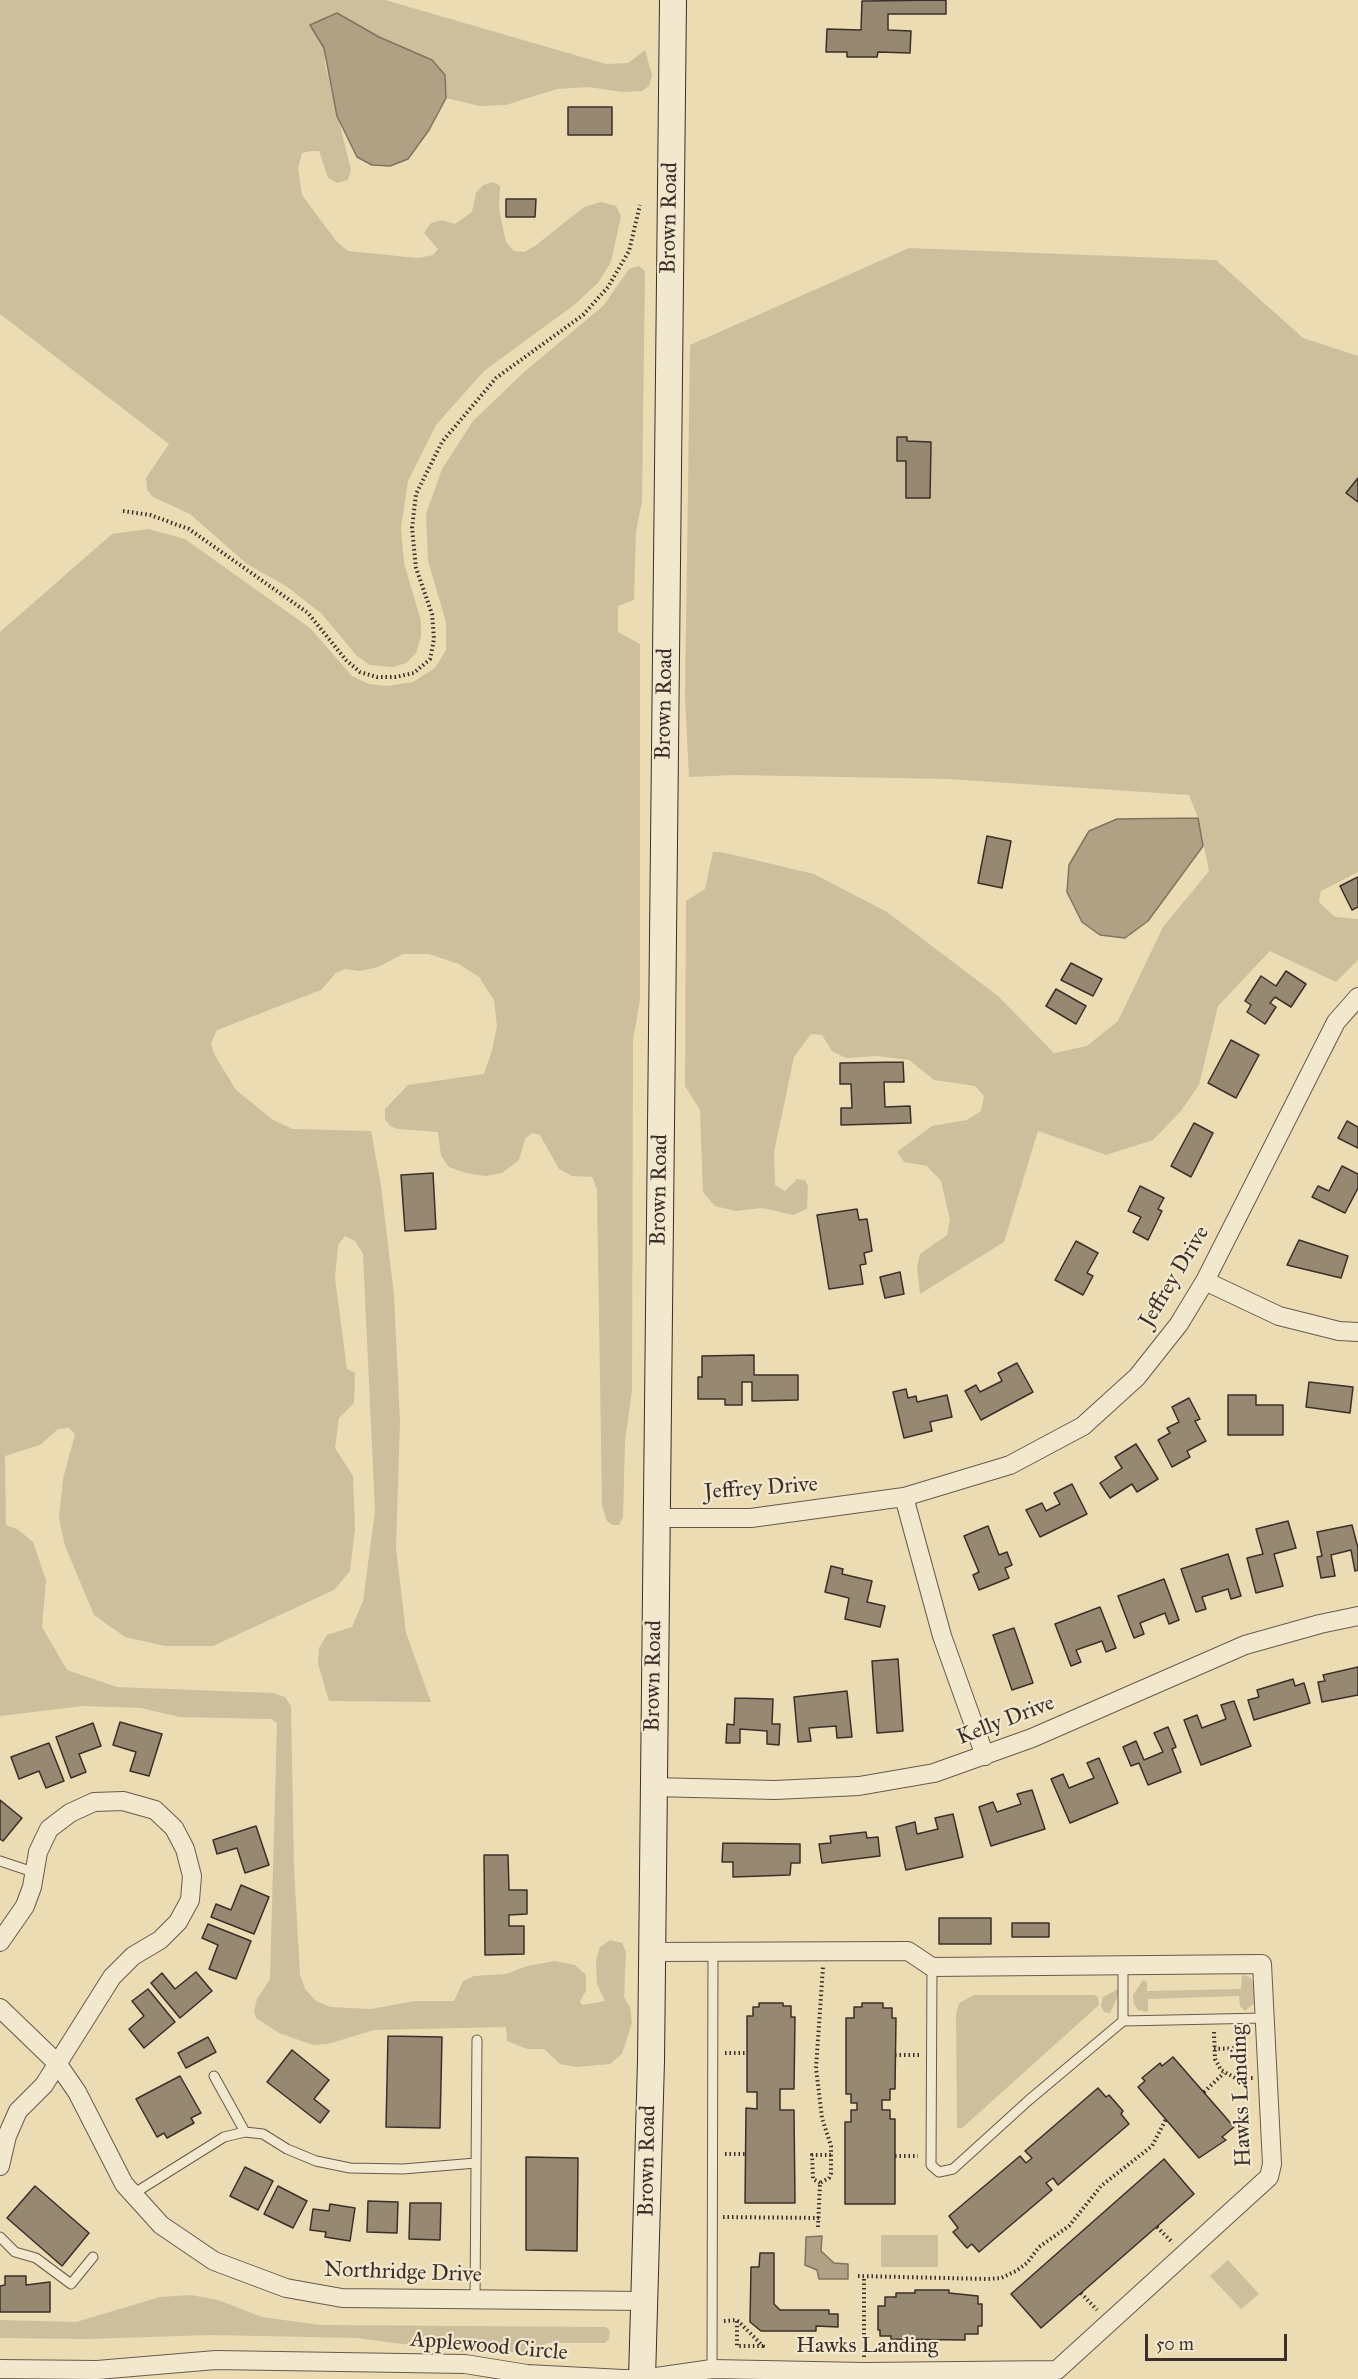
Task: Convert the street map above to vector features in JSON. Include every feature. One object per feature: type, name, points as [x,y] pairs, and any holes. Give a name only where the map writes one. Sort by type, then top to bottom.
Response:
[{"type":"street","name":"Brown Road","points":[[642,2379],[652,1952],[673,0]]},
{"type":"street","name":"Jeffrey Drive","points":[[656,1518],[751,1518],[904,1497],[1010,1465],[1083,1426],[1137,1377],[1179,1324],[1205,1281],[1336,1022],[1358,997]]},
{"type":"street","points":[[1205,1281],[1279,1316],[1358,1332]]},
{"type":"street","points":[[904,1497],[942,1636],[985,1756]]},
{"type":"street","name":"Kelly Drive","points":[[653,1787],[775,1790],[859,1786],[934,1773],[1032,1738],[1245,1645],[1358,1616]]},
{"type":"street","points":[[0,1942],[25,1906],[32,1887],[38,1852],[49,1829],[70,1813],[94,1802],[123,1801],[155,1810],[174,1828],[185,1849],[192,1876],[190,1900],[178,1922],[160,1940],[133,1956],[112,1977],[44,2085],[18,2111],[7,2136],[0,2166]]},
{"type":"street","points":[[652,1952],[908,1951],[932,1967]]},
{"type":"street","name":"Hawks Landing","points":[[642,2379],[712,2369],[864,2372],[1057,2370],[1269,2177],[1272,2164],[1262,1964],[932,1967]]},
{"type":"street","name":"Northridge Drive","points":[[0,2008],[57,2063],[77,2092],[113,2164],[133,2194],[161,2225],[214,2260],[286,2288],[342,2298],[645,2301]]},
{"type":"street","name":"Applewood Circle","points":[[0,2368],[97,2370],[216,2360],[295,2370],[465,2364],[574,2378],[642,2379]]},
{"type":"lane","points":[[0,1861],[33,1872]]},
{"type":"lane","points":[[712,2369],[713,1952]]},
{"type":"lane","points":[[1123,1965],[1123,2021]]},
{"type":"lane","points":[[932,1967],[931,2165],[939,2172],[953,2169],[1029,2100],[1123,2021],[1264,2018]]},
{"type":"lane","points":[[475,2300],[477,2040]]},
{"type":"lane","points":[[214,2076],[245,2132]]},
{"type":"lane","points":[[133,2194],[224,2137],[245,2132],[262,2134],[287,2149],[316,2161],[350,2168],[403,2169],[476,2163]]},
{"type":"lane","points":[[0,2237],[15,2252],[36,2258],[71,2284],[93,2257]]},
{"type":"path","points":[[123,511],[150,515],[189,529],[308,613],[346,660],[360,672],[377,677],[396,677],[414,673],[430,659],[434,639],[432,614],[416,568],[412,528],[416,494],[442,442],[496,378],[583,315],[608,287],[629,251],[640,205]]},
{"type":"path","points":[[820,2183],[829,2178],[831,2155],[818,2099],[816,2068],[823,1952]]},
{"type":"path","points":[[1214,2019],[1215,2059],[1224,2073],[1241,2078],[1266,2077]]},
{"type":"path","points":[[1214,2049],[1239,2048],[1241,2078]]},
{"type":"path","points":[[713,2053],[747,2052]]},
{"type":"path","points":[[895,2055],[932,2055]]},
{"type":"path","points":[[1204,2092],[1224,2073]]},
{"type":"path","points":[[858,2276],[988,2279],[1001,2278],[1016,2271],[1027,2263],[1039,2247],[1069,2226],[1101,2186],[1152,2146],[1166,2119]]},
{"type":"path","points":[[712,2154],[746,2154]]},
{"type":"path","points":[[820,2183],[813,2179],[812,2155],[831,2155]]},
{"type":"path","points":[[895,2156],[931,2156]]},
{"type":"path","points":[[818,2227],[820,2183]]},
{"type":"path","points":[[712,2217],[819,2218]]},
{"type":"path","points":[[864,2277],[864,2372]]},
{"type":"path","points":[[737,2320],[749,2332],[763,2346],[737,2346],[737,2320]]},
{"type":"path","points":[[749,2332],[755,2326]]},
{"type":"path","points":[[922,2345],[923,2339]]},
{"type":"shaded area","points":[[0,0],[385,0],[606,64],[628,63],[645,50],[652,75],[649,86],[642,91],[623,92],[588,87],[557,89],[506,105],[480,106],[446,98],[445,75],[432,60],[379,37],[338,13],[324,48],[325,64],[351,170],[348,180],[337,183],[328,178],[319,151],[302,153],[298,169],[302,195],[337,242],[348,251],[418,258],[433,255],[438,249],[424,233],[431,223],[442,220],[455,224],[472,212],[476,193],[483,185],[493,182],[500,186],[499,209],[506,242],[514,251],[524,252],[535,246],[584,207],[601,202],[616,206],[621,216],[611,262],[598,283],[574,305],[484,371],[436,425],[408,481],[401,528],[404,563],[421,621],[421,637],[416,653],[406,663],[393,667],[370,665],[357,656],[322,614],[286,586],[247,564],[190,514],[153,497],[147,490],[146,478],[169,444],[0,314]]},
{"type":"shaded area","points":[[337,13],[379,37],[432,60],[445,75],[446,98],[429,130],[408,159],[390,166],[372,165],[357,157],[337,116],[324,48],[310,25]]},
{"type":"shaded area","points":[[909,248],[1216,260],[1303,338],[1358,356],[1358,872],[1321,891],[1319,902],[1335,917],[1358,919],[1358,960],[1336,982],[1270,951],[1218,1006],[1199,1085],[1181,1111],[1153,1140],[1106,1155],[1038,1131],[1004,1242],[920,1294],[917,1267],[920,1254],[947,1235],[950,1220],[941,1181],[927,1166],[904,1162],[897,1152],[932,1126],[967,1120],[981,1111],[984,1096],[975,1086],[934,1080],[909,1060],[877,1056],[846,1058],[832,1051],[822,1035],[811,1034],[794,1057],[774,1152],[775,1185],[785,1191],[797,1179],[805,1180],[808,1186],[807,1209],[793,1215],[762,1208],[735,1211],[715,1206],[703,1192],[700,1110],[685,1086],[686,901],[705,889],[713,852],[814,874],[887,912],[998,996],[1054,1053],[1087,1046],[1118,1021],[1163,927],[1209,871],[1198,818],[1189,795],[948,779],[735,775],[689,777],[685,697],[690,345]]},
{"type":"shaded area","points":[[639,266],[645,271],[642,501],[636,532],[634,600],[618,606],[618,632],[640,644],[640,1000],[633,1040],[632,1391],[625,1441],[623,1517],[619,1525],[613,1525],[607,1521],[602,1506],[597,1189],[592,1177],[572,1176],[559,1169],[540,1135],[532,1133],[525,1139],[519,1160],[502,1173],[486,1176],[466,1173],[449,1167],[441,1156],[438,1132],[398,1129],[390,1126],[385,1119],[385,1109],[408,1085],[484,1074],[492,1051],[497,1026],[494,1000],[479,977],[459,964],[429,954],[403,954],[378,967],[361,971],[345,969],[336,973],[321,990],[217,1030],[211,1043],[214,1054],[236,1090],[273,1120],[293,1129],[371,1131],[381,1186],[394,1295],[400,1422],[396,1548],[406,1633],[431,1702],[329,1701],[318,1664],[319,1648],[327,1635],[352,1627],[363,1601],[375,1511],[363,1254],[355,1241],[345,1236],[338,1245],[335,1278],[347,1369],[355,1373],[354,1403],[339,1418],[335,1448],[353,1476],[355,1529],[350,1571],[334,1590],[213,1646],[165,1646],[125,1637],[94,1615],[65,1546],[59,1518],[63,1479],[75,1434],[69,1428],[58,1429],[40,1445],[5,1456],[6,1525],[17,1529],[33,1542],[46,1580],[42,1627],[67,1670],[117,1687],[273,1693],[285,1697],[291,1706],[294,1868],[300,1975],[305,1989],[316,2001],[330,2007],[371,2009],[415,2001],[454,2001],[463,1981],[474,1976],[506,1974],[527,1966],[555,1961],[575,1965],[586,1975],[586,1991],[580,2001],[582,2005],[605,2001],[597,1984],[596,1961],[600,1947],[610,1940],[622,1943],[626,1952],[624,1997],[630,2007],[632,2023],[622,2054],[610,2064],[576,2067],[560,2064],[544,2049],[527,2049],[507,2041],[506,2027],[374,2030],[328,2044],[313,2045],[279,2033],[256,2018],[254,2011],[257,1999],[270,1979],[277,1723],[271,1719],[179,1717],[141,1708],[83,1706],[0,1716],[0,632],[112,534],[148,529],[185,539],[310,628],[352,676],[369,684],[387,686],[413,682],[435,668],[446,650],[446,622],[428,561],[426,514],[442,469],[473,421],[523,373],[604,305],[629,269]]},
{"type":"shaded area","points":[[1198,818],[1203,846],[1148,921],[1125,938],[1100,935],[1082,922],[1067,892],[1069,865],[1089,831],[1117,819]]},
{"type":"shaded area","points":[[1242,1975],[1250,1977],[1254,1984],[1255,2003],[1245,2011],[1240,2006],[1239,1996],[1148,1999],[1148,2012],[1138,2010],[1134,2004],[1133,1995],[1143,1980],[1147,1982],[1147,1991],[1241,1989]]},
{"type":"shaded area","points":[[1118,1989],[1118,1996],[1110,2013],[1104,2012],[1101,2006],[1103,1997]]},
{"type":"shaded area","points":[[974,1995],[1094,1995],[1098,1997],[1099,2005],[962,2128],[957,2128],[956,2014],[959,2003]]},
{"type":"shaded area","points":[[881,2235],[938,2235],[938,2267],[881,2267]]},
{"type":"shaded area","points":[[822,2236],[821,2251],[834,2263],[848,2264],[848,2279],[819,2279],[817,2270],[805,2265],[806,2237]]},
{"type":"shaded area","points":[[1228,2260],[1259,2294],[1241,2309],[1210,2276]]},
{"type":"shaded area","points":[[191,2295],[218,2300],[262,2317],[320,2325],[606,2327],[610,2331],[609,2339],[605,2343],[547,2343],[536,2352],[464,2352],[357,2338],[211,2335],[87,2339],[0,2338],[0,2320],[76,2322],[160,2297]]},
{"type":"building","points":[[946,0],[946,14],[888,14],[888,30],[911,31],[910,53],[878,52],[877,57],[847,57],[847,52],[826,52],[827,29],[861,30],[862,1]]},
{"type":"building","points":[[568,107],[612,107],[612,135],[568,135]]},
{"type":"building","points":[[506,199],[536,199],[535,217],[506,217]]},
{"type":"building","points":[[897,437],[907,437],[907,441],[931,442],[930,498],[906,498],[906,461],[897,461]]},
{"type":"building","points":[[1358,478],[1358,502],[1346,493]]},
{"type":"building","points":[[987,836],[1011,841],[1002,888],[978,883]]},
{"type":"building","points":[[1358,877],[1358,907],[1352,910],[1340,886]]},
{"type":"building","points":[[1071,963],[1102,979],[1093,996],[1061,980]]},
{"type":"building","points":[[1286,971],[1306,984],[1291,1007],[1275,997],[1270,1003],[1276,1007],[1265,1024],[1247,1012],[1251,1005],[1245,1001],[1261,976],[1276,986]]},
{"type":"building","points":[[1056,989],[1086,1006],[1076,1024],[1046,1006]]},
{"type":"building","points":[[1231,1040],[1259,1055],[1236,1098],[1208,1083]]},
{"type":"building","points":[[903,1062],[904,1082],[884,1082],[885,1107],[910,1106],[911,1123],[841,1125],[841,1108],[852,1108],[851,1084],[840,1084],[840,1063]]},
{"type":"building","points":[[1347,1121],[1358,1127],[1358,1148],[1338,1138]]},
{"type":"building","points":[[1194,1123],[1213,1133],[1191,1177],[1171,1166]]},
{"type":"building","points":[[1342,1166],[1358,1174],[1358,1188],[1345,1213],[1312,1197],[1318,1186],[1329,1191]]},
{"type":"building","points":[[433,1173],[436,1229],[405,1231],[401,1175]]},
{"type":"building","points":[[1140,1186],[1164,1198],[1158,1209],[1162,1211],[1148,1240],[1133,1232],[1141,1217],[1128,1211]]},
{"type":"building","points":[[857,1209],[859,1220],[867,1219],[872,1251],[864,1253],[866,1264],[860,1265],[863,1284],[829,1289],[817,1215]]},
{"type":"building","points":[[1299,1240],[1348,1256],[1341,1278],[1287,1265]]},
{"type":"building","points":[[1076,1241],[1098,1253],[1087,1273],[1093,1276],[1083,1295],[1055,1280]]},
{"type":"building","points":[[900,1272],[904,1294],[885,1298],[880,1277]]},
{"type":"building","points":[[754,1355],[754,1375],[798,1375],[798,1400],[752,1401],[752,1382],[742,1382],[742,1405],[725,1405],[725,1399],[698,1399],[698,1377],[702,1377],[702,1356]]},
{"type":"building","points":[[1017,1363],[1033,1392],[981,1420],[965,1391],[976,1385],[980,1392],[1002,1381],[998,1373]]},
{"type":"building","points":[[1309,1382],[1353,1387],[1350,1413],[1306,1407]]},
{"type":"building","points":[[906,1389],[908,1398],[916,1396],[917,1402],[947,1395],[952,1417],[930,1422],[932,1431],[904,1438],[893,1392]]},
{"type":"building","points":[[1228,1395],[1256,1395],[1256,1405],[1283,1405],[1283,1435],[1228,1435]]},
{"type":"building","points":[[1189,1398],[1200,1419],[1195,1421],[1206,1441],[1187,1451],[1190,1457],[1172,1467],[1158,1440],[1170,1433],[1167,1428],[1179,1422],[1172,1407]]},
{"type":"building","points":[[1136,1444],[1158,1479],[1137,1492],[1132,1484],[1110,1498],[1100,1483],[1122,1468],[1115,1457]]},
{"type":"building","points":[[1072,1484],[1087,1514],[1040,1537],[1026,1510],[1042,1503],[1046,1511],[1060,1504],[1054,1493]]},
{"type":"building","points":[[1288,1521],[1296,1548],[1274,1554],[1283,1586],[1256,1593],[1247,1558],[1263,1554],[1256,1529]]},
{"type":"building","points":[[1352,1525],[1358,1548],[1358,1570],[1355,1571],[1351,1550],[1331,1555],[1335,1576],[1321,1578],[1317,1557],[1322,1556],[1317,1532]]},
{"type":"building","points":[[988,1526],[999,1555],[1007,1552],[1012,1565],[1005,1568],[1009,1578],[979,1590],[973,1575],[979,1572],[964,1536]]},
{"type":"building","points":[[1228,1554],[1241,1596],[1231,1599],[1228,1589],[1202,1597],[1206,1609],[1196,1612],[1181,1569]]},
{"type":"building","points":[[831,1566],[843,1569],[842,1574],[872,1581],[867,1602],[885,1606],[880,1627],[845,1619],[849,1598],[825,1592]]},
{"type":"building","points":[[1164,1579],[1179,1620],[1169,1624],[1165,1613],[1140,1623],[1144,1634],[1134,1638],[1118,1596]]},
{"type":"building","points":[[1100,1607],[1116,1648],[1106,1652],[1102,1641],[1076,1650],[1081,1662],[1071,1666],[1055,1624]]},
{"type":"building","points":[[1014,1628],[1033,1683],[1012,1690],[993,1635]]},
{"type":"building","points":[[898,1659],[903,1731],[877,1733],[872,1661]]},
{"type":"building","points":[[1358,1667],[1358,1695],[1322,1702],[1318,1682],[1325,1681],[1323,1675]]},
{"type":"building","points":[[1293,1679],[1295,1686],[1304,1683],[1310,1703],[1254,1720],[1248,1700],[1259,1697],[1257,1690]]},
{"type":"building","points":[[847,1691],[852,1737],[837,1738],[836,1726],[809,1728],[811,1741],[798,1742],[794,1697]]},
{"type":"building","points":[[735,1698],[773,1699],[772,1724],[780,1724],[779,1745],[767,1744],[767,1731],[740,1729],[740,1743],[726,1743],[727,1724],[734,1725]]},
{"type":"building","points":[[1234,1701],[1251,1746],[1201,1765],[1184,1720],[1197,1715],[1202,1728],[1226,1719],[1221,1705]]},
{"type":"building","points":[[120,1722],[162,1734],[149,1776],[130,1771],[136,1752],[113,1745]]},
{"type":"building","points":[[93,1723],[101,1746],[79,1754],[86,1772],[71,1778],[56,1737]]},
{"type":"building","points":[[1168,1727],[1176,1747],[1172,1749],[1181,1772],[1148,1785],[1139,1763],[1131,1766],[1123,1747],[1136,1741],[1144,1760],[1163,1752],[1154,1733]]},
{"type":"building","points":[[49,1743],[64,1781],[46,1788],[39,1771],[19,1779],[11,1757]]},
{"type":"building","points":[[1099,1758],[1118,1803],[1070,1823],[1051,1779],[1063,1774],[1069,1788],[1094,1778],[1087,1763]]},
{"type":"building","points":[[1032,1790],[1045,1829],[991,1846],[979,1807],[993,1802],[997,1812],[1021,1804],[1017,1794]]},
{"type":"building","points":[[0,1800],[22,1818],[3,1841],[0,1839]]},
{"type":"building","points":[[953,1814],[963,1857],[906,1870],[896,1827],[915,1822],[917,1834],[938,1829],[935,1818]]},
{"type":"building","points":[[256,1826],[269,1865],[245,1873],[237,1848],[217,1854],[213,1840]]},
{"type":"building","points":[[866,1832],[867,1838],[878,1837],[880,1856],[822,1863],[819,1844],[831,1843],[830,1836]]},
{"type":"building","points":[[723,1843],[800,1844],[800,1863],[791,1863],[790,1875],[733,1877],[733,1862],[722,1862]]},
{"type":"building","points":[[484,1855],[508,1855],[509,1890],[527,1890],[527,1914],[509,1915],[509,1926],[524,1926],[524,1954],[485,1955]]},
{"type":"building","points":[[241,1885],[269,1897],[254,1934],[211,1917],[216,1904],[231,1910]]},
{"type":"building","points":[[939,1918],[991,1918],[991,1944],[939,1944]]},
{"type":"building","points":[[1012,1923],[1049,1923],[1049,1937],[1012,1937]]},
{"type":"building","points":[[208,1924],[251,1941],[236,1979],[209,1969],[218,1945],[202,1938]]},
{"type":"building","points":[[196,1972],[212,1991],[180,2018],[151,1983],[162,1973],[175,1989]]},
{"type":"building","points":[[148,1989],[175,2022],[144,2048],[129,2029],[144,2016],[132,2001]]},
{"type":"building","points":[[759,2003],[783,2003],[783,2006],[791,2006],[791,2017],[795,2017],[794,2089],[780,2089],[780,2110],[794,2110],[795,2203],[745,2203],[746,2108],[757,2109],[757,2092],[747,2092],[747,2016],[753,2016],[753,2007],[759,2007]]},
{"type":"building","points":[[862,2003],[883,2003],[883,2008],[892,2008],[892,2018],[896,2018],[895,2089],[890,2089],[890,2100],[882,2100],[882,2110],[890,2110],[890,2119],[895,2119],[895,2204],[845,2204],[845,2122],[851,2122],[851,2110],[857,2110],[857,2103],[851,2103],[851,2094],[846,2094],[846,2018],[854,2018],[854,2007],[862,2007]]},
{"type":"building","points":[[388,2036],[442,2037],[440,2128],[386,2127]]},
{"type":"building","points":[[208,2037],[216,2052],[186,2068],[178,2053]]},
{"type":"building","points":[[292,2050],[329,2080],[314,2099],[329,2111],[320,2123],[267,2082]]},
{"type":"building","points":[[1173,2057],[1234,2127],[1222,2137],[1226,2140],[1199,2158],[1138,2087],[1145,2081],[1142,2078],[1160,2063],[1162,2066]]},
{"type":"building","points":[[180,2076],[201,2113],[191,2118],[194,2123],[167,2138],[164,2133],[157,2137],[136,2099]]},
{"type":"building","points":[[1098,2088],[1106,2097],[1109,2095],[1123,2111],[1121,2114],[1129,2124],[1058,2185],[1053,2178],[1046,2183],[1052,2190],[979,2252],[972,2244],[967,2248],[953,2232],[958,2228],[949,2216],[1020,2156],[1026,2163],[1032,2158],[1025,2151]]},
{"type":"building","points":[[526,2157],[578,2158],[577,2251],[526,2250]]},
{"type":"building","points":[[1164,2159],[1194,2194],[1041,2328],[1011,2294]]},
{"type":"building","points":[[245,2167],[273,2181],[258,2210],[230,2196]]},
{"type":"building","points":[[35,2186],[89,2233],[62,2266],[7,2218]]},
{"type":"building","points":[[278,2186],[307,2201],[293,2228],[264,2214]]},
{"type":"building","points":[[368,2201],[398,2202],[397,2233],[367,2232]]},
{"type":"building","points":[[410,2203],[441,2203],[440,2240],[409,2239]]},
{"type":"building","points":[[330,2204],[355,2208],[350,2241],[325,2237],[326,2232],[310,2230],[313,2209],[329,2211]]},
{"type":"building","points":[[760,2253],[774,2253],[774,2304],[780,2310],[829,2310],[829,2314],[838,2314],[838,2327],[816,2326],[816,2331],[761,2331],[750,2322],[751,2267],[759,2267]]},
{"type":"building","points":[[5,2276],[26,2276],[26,2285],[50,2282],[50,2312],[0,2312],[0,2286],[5,2285]]},
{"type":"building","points":[[915,2290],[949,2290],[949,2293],[978,2296],[978,2304],[982,2304],[982,2326],[978,2326],[978,2334],[965,2334],[965,2340],[891,2339],[891,2336],[880,2336],[878,2306],[885,2306],[885,2297],[896,2297],[896,2293],[915,2293]]}]
